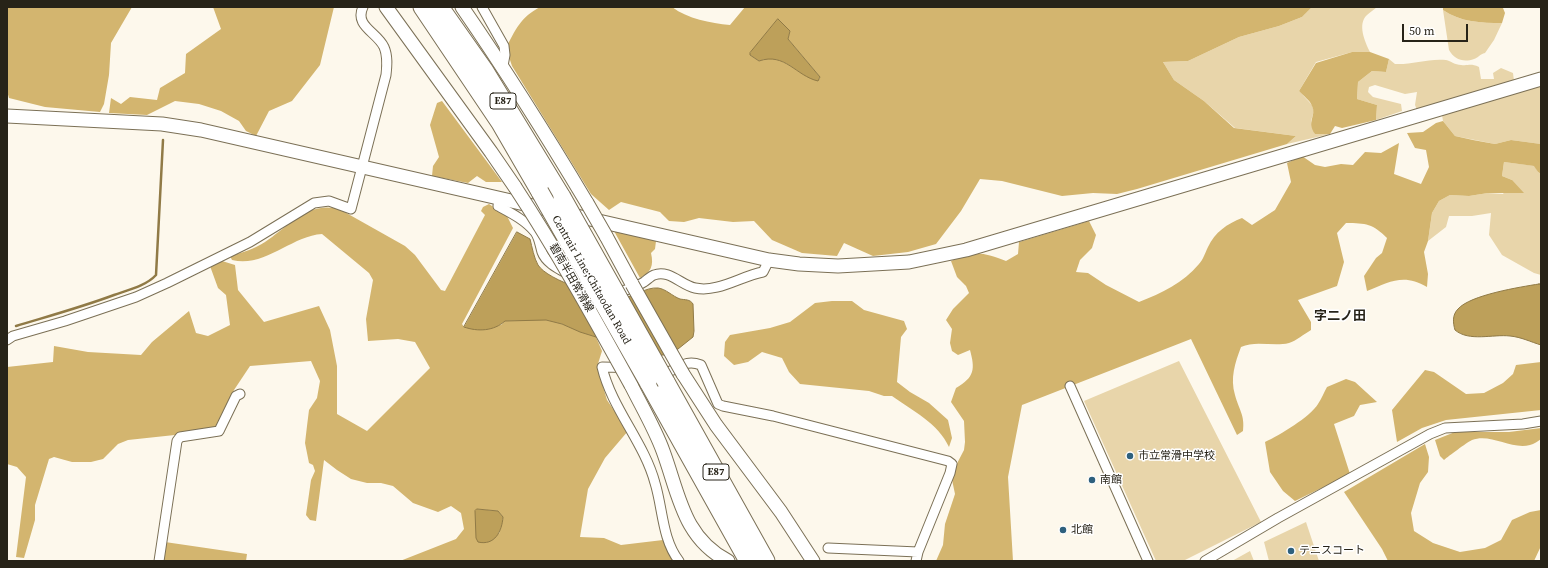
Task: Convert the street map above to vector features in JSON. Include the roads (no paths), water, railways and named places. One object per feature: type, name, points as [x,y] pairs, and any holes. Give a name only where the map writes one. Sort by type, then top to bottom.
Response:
[{"type":"highway","name":"Centrair Line;Chitaodan Road","points":[[422,7],[492,111],[540,192],[748,561]]},
{"type":"highway","name":"Centrair Line;Chitaodan Road","points":[[440,7],[484,71],[562,198],[766,561]]},
{"type":"street","points":[[7,340],[13,336],[136,297],[250,242],[314,203],[329,201],[351,209],[386,75],[387,61],[382,43],[374,34],[365,28],[362,23],[360,15],[362,7]]},
{"type":"street","name":"碧南半田常滑線","points":[[386,7],[491,152],[542,229],[575,283],[631,385],[663,450],[680,503],[691,527],[705,546],[728,561]]},
{"type":"street","points":[[462,7],[541,125],[606,236],[683,374],[716,425],[781,512],[812,559]]},
{"type":"street","points":[[482,7],[504,46],[505,55],[502,66]]},
{"type":"street","points":[[7,116],[107,120],[170,125],[201,130],[769,260],[799,264],[838,266],[909,262],[966,250],[1541,79]]},
{"type":"street","points":[[499,198],[498,206],[527,224],[536,232],[543,254],[556,268],[573,277],[619,291],[625,291],[655,274],[667,274],[684,284],[695,288],[718,286],[755,273],[764,272],[769,260]]},
{"type":"street","points":[[680,561],[668,540],[655,483],[643,450],[616,404],[605,380],[602,367],[646,368],[669,372],[686,362],[696,363],[701,365],[718,404],[723,406],[773,416],[948,461],[952,464],[950,473],[917,557],[828,548]]},
{"type":"street","points":[[1070,386],[1148,561]]},
{"type":"street","points":[[159,561],[177,441],[180,437],[219,431],[236,396],[240,394]]},
{"type":"street","points":[[1205,561],[1278,518],[1430,434],[1445,428],[1523,424],[1541,421]]},
{"type":"waterway","points":[[16,326],[142,285],[156,275],[163,140]]},
{"type":"place","name":"市立常滑中学校","points":[[1130,456]]},
{"type":"place","name":"南館","points":[[1092,480]]},
{"type":"place","name":"北館","points":[[1063,530]]},
{"type":"place","name":"テニスコート","points":[[1291,551]]},
{"type":"district","name":"字二ノ田","points":[[1340,317]]}]
